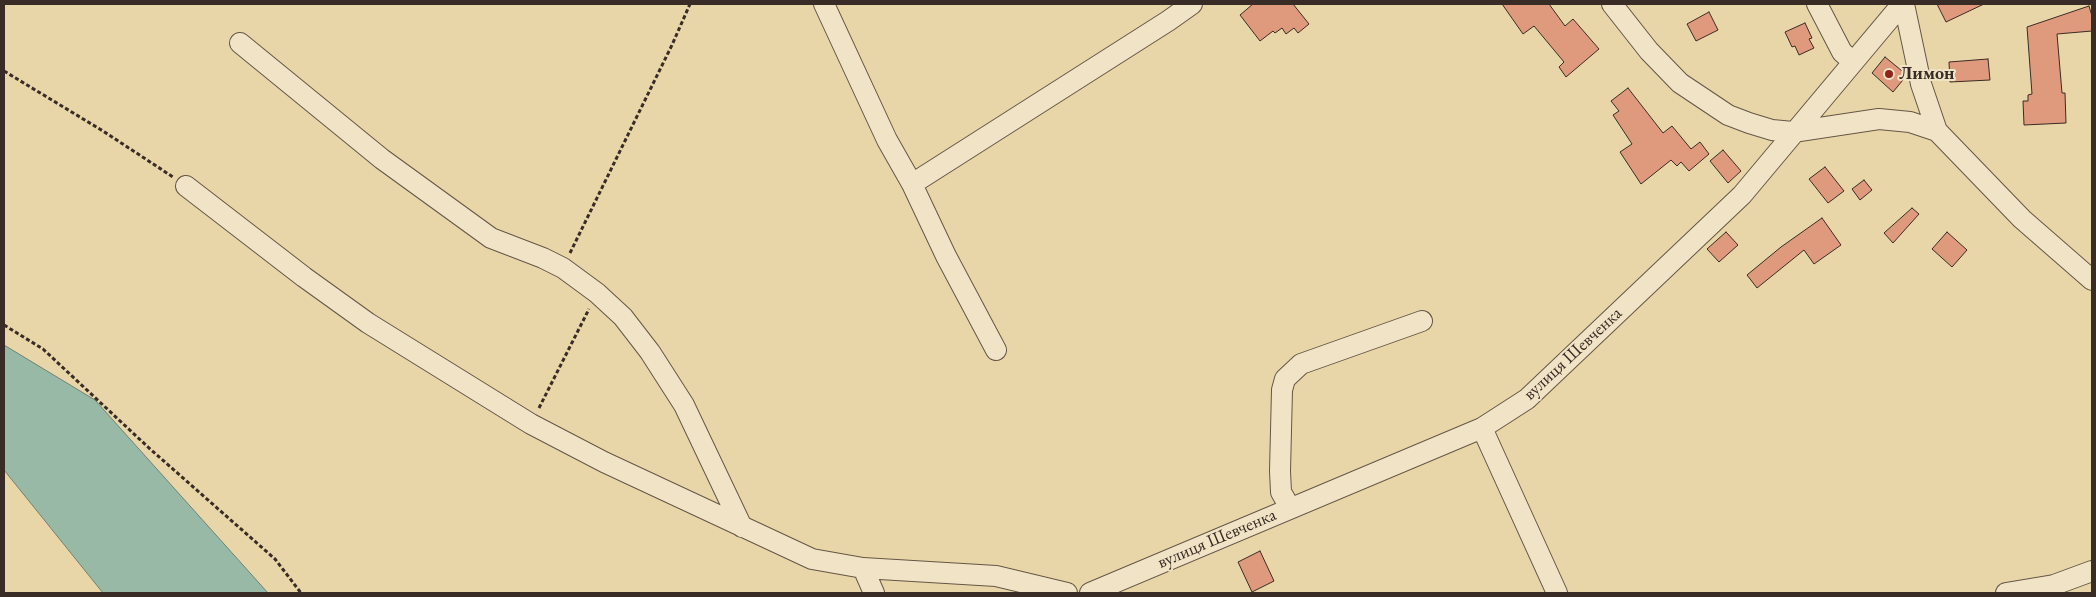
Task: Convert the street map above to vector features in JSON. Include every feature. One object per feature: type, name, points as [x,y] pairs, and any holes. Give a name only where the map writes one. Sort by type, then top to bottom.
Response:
[{"type":"street","points":[[824,4],[887,140],[912,184],[946,256],[996,350]]},
{"type":"street","points":[[912,184],[1192,4]]},
{"type":"street","points":[[1612,4],[1649,51],[1680,83],[1704,101],[1728,115],[1749,124],[1772,130],[1793,132],[1879,119],[1910,122],[1937,130]]},
{"type":"street","points":[[1817,4],[1842,52],[1852,61]]},
{"type":"street","points":[[1903,4],[1921,84],[1937,130],[2022,219],[2092,280]]},
{"type":"street","name":"вулиця Шевченка","points":[[1090,593],[1482,428],[1526,399],[1742,195],[1852,61],[1903,4]]},
{"type":"street","points":[[240,43],[382,159],[491,238],[563,268],[597,292],[623,317],[650,352],[684,405],[742,527]]},
{"type":"street","points":[[186,186],[304,277],[368,323],[531,424],[604,462],[742,527],[812,558],[863,568],[996,576],[1067,593]]},
{"type":"street","points":[[1290,508],[1281,492],[1280,471],[1282,390],[1285,379],[1300,364],[1422,321]]},
{"type":"street","points":[[1482,428],[1557,593]]},
{"type":"street","points":[[863,568],[874,593]]},
{"type":"street","points":[[2006,593],[2054,585],[2092,571]]},
{"type":"path","points":[[563,268],[672,45],[690,4]]},
{"type":"path","points":[[4,71],[103,131],[186,186]]},
{"type":"path","points":[[531,424],[597,292]]},
{"type":"path","points":[[4,325],[43,349],[149,448],[275,559],[301,593]]},
{"type":"shaded area","points":[[4,345],[95,400],[268,593],[103,593],[4,470]]},
{"type":"building","points":[[1253,4],[1293,4],[1309,24],[1298,33],[1294,28],[1286,34],[1282,28],[1275,33],[1273,31],[1260,41],[1240,15]]},
{"type":"building","points":[[1502,4],[1549,4],[1565,26],[1573,19],[1599,49],[1566,77],[1559,67],[1564,62],[1534,26],[1523,34]]},
{"type":"building","points":[[1937,4],[1984,4],[1946,22]]},
{"type":"building","points":[[2089,6],[2092,16],[2092,31],[2057,34],[2062,93],[2065,93],[2066,123],[2024,125],[2023,101],[2028,101],[2028,95],[2032,94],[2027,27]]},
{"type":"building","points":[[1709,12],[1718,30],[1696,41],[1687,24]]},
{"type":"building","points":[[1805,23],[1812,38],[1809,39],[1814,48],[1799,55],[1795,46],[1792,47],[1785,32]]},
{"type":"building","name":"Лимон","points":[[1885,57],[1907,75],[1893,92],[1872,73]]},
{"type":"building","points":[[1988,59],[1990,80],[1950,82],[1949,62]]},
{"type":"building","points":[[1628,88],[1663,133],[1672,126],[1691,149],[1700,142],[1709,154],[1689,171],[1681,162],[1677,166],[1671,160],[1641,184],[1620,152],[1632,144],[1613,115],[1619,111],[1611,101]]},
{"type":"building","points":[[1723,150],[1741,171],[1728,183],[1710,161]]},
{"type":"building","points":[[1825,167],[1844,191],[1828,203],[1809,179]]},
{"type":"building","points":[[1864,180],[1872,190],[1860,200],[1852,189]]},
{"type":"building","points":[[1912,208],[1919,214],[1893,243],[1884,233]]},
{"type":"building","points":[[1822,218],[1841,245],[1814,264],[1804,250],[1757,288],[1747,275],[1781,247]]},
{"type":"building","points":[[1726,232],[1738,245],[1719,262],[1707,249]]},
{"type":"building","points":[[1947,232],[1967,250],[1952,267],[1932,249]]},
{"type":"building","points":[[1260,551],[1274,581],[1252,592],[1238,562]]},
{"type":"place","name":"Лимон","points":[[1889,74]]}]
